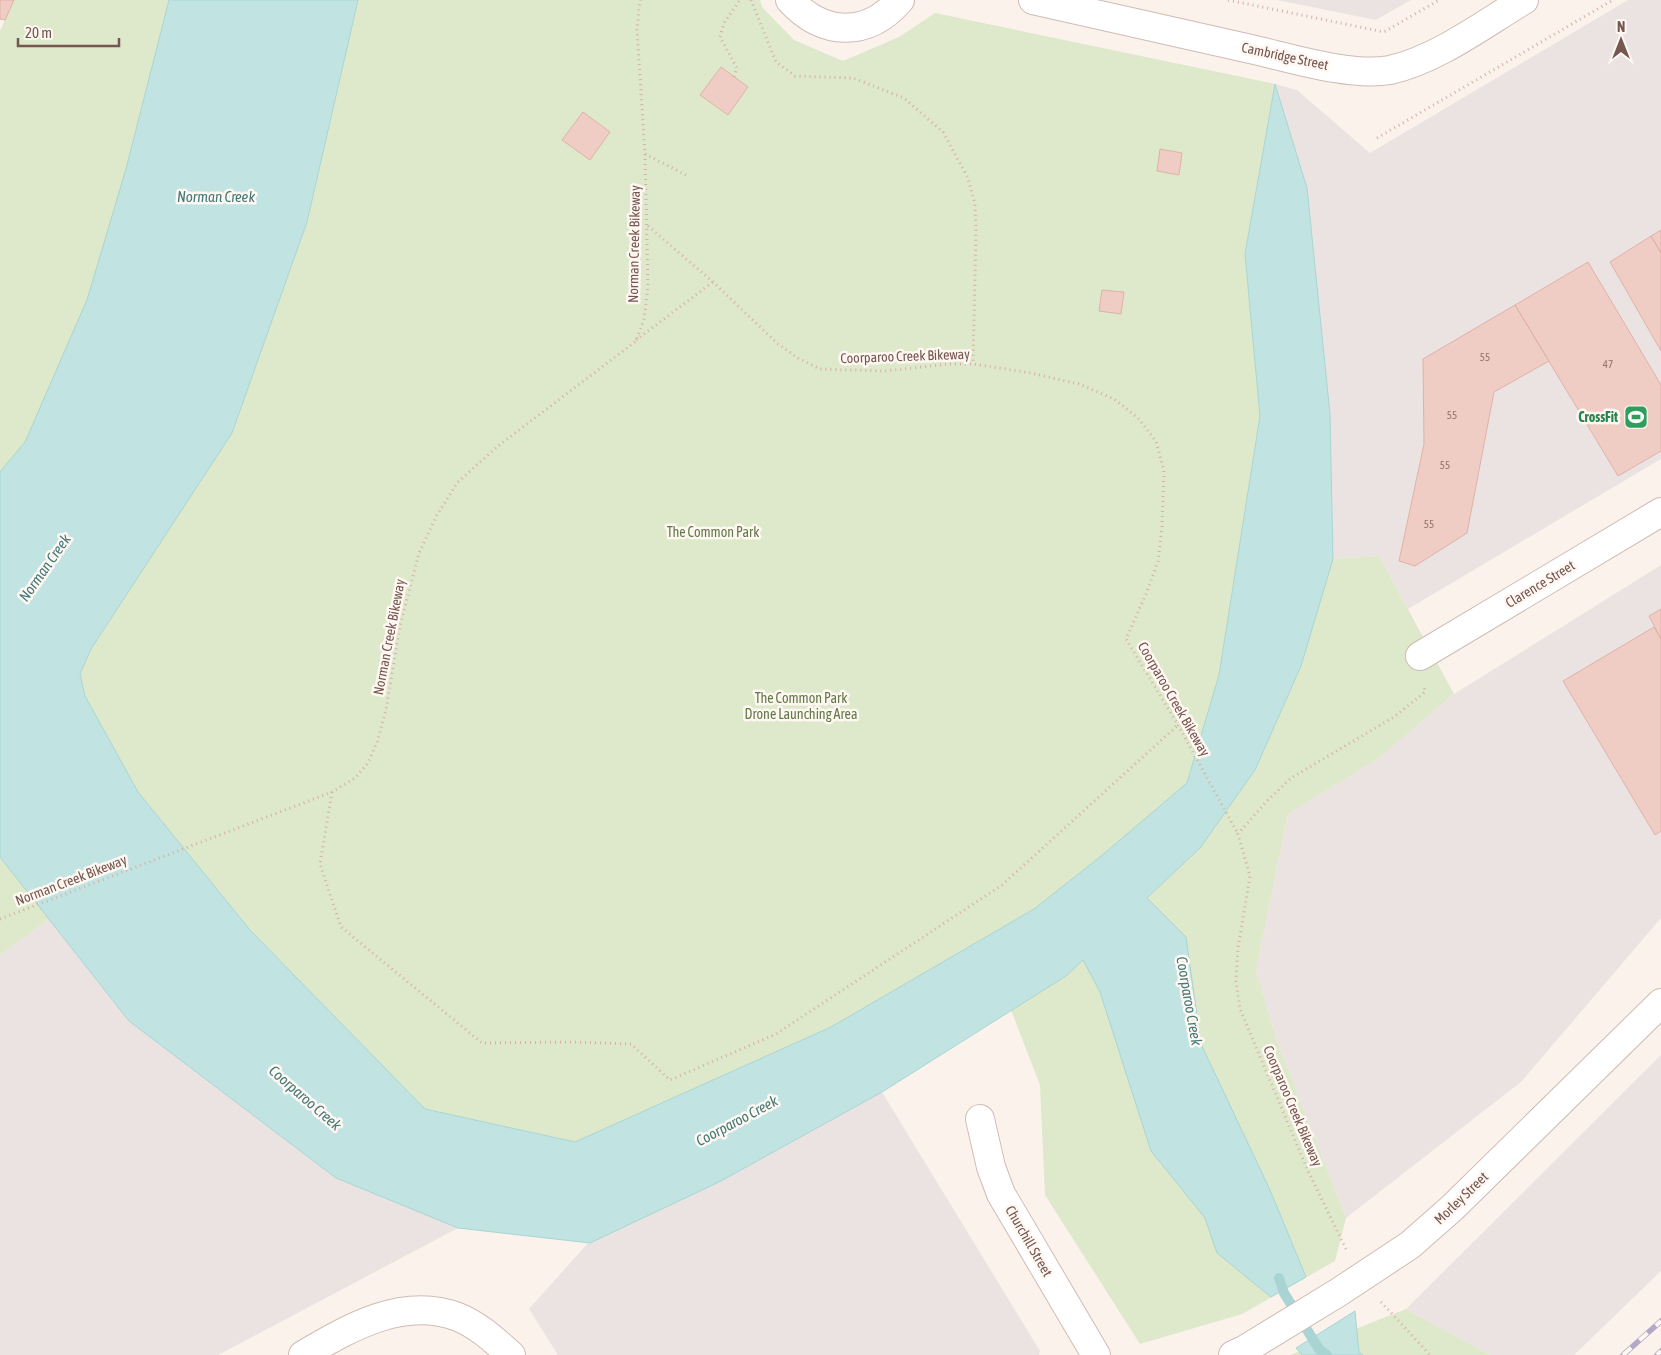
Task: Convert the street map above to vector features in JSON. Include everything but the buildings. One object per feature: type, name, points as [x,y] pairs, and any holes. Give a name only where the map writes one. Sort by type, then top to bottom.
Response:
[{"type":"street","points":[[790,0],[802,13],[823,24],[846,28],[868,24],[889,13],[900,0]]},
{"type":"street","name":"Cambridge Street","points":[[1033,0],[1290,58],[1354,71],[1374,72],[1390,70],[1437,52],[1524,0]]},
{"type":"street","name":"Clarence Street","points":[[1420,656],[1661,512]]},
{"type":"street","name":"Morley Street","points":[[1233,1355],[1339,1292],[1410,1246],[1452,1208],[1661,1004]]},
{"type":"street","name":"Churchill Street","points":[[980,1119],[991,1167],[1001,1194],[1096,1355]]},
{"type":"street","points":[[303,1355],[351,1328],[379,1316],[402,1312],[438,1312],[458,1317],[491,1338],[511,1355]]},
{"type":"path","name":"Norman Creek Bikeway","points":[[0,919],[332,792],[355,778],[368,763],[377,742],[386,710],[400,626],[419,553],[437,515],[457,483],[498,446],[636,340],[644,319],[648,288],[648,226],[637,30],[641,0]]},
{"type":"path","points":[[734,77],[737,68],[720,37],[724,23],[740,0]]},
{"type":"path","points":[[751,0],[776,62],[795,76],[853,78],[904,98],[942,132],[968,178],[975,204],[973,364]]},
{"type":"path","points":[[1228,0],[1384,32],[1439,0]]},
{"type":"path","points":[[1377,138],[1613,0]]},
{"type":"path","points":[[645,154],[686,175]]},
{"type":"path","name":"Coorparoo Creek Bikeway","points":[[648,226],[713,282],[778,344],[798,358],[820,369],[885,371],[949,364],[973,364],[1079,384],[1114,399],[1138,418],[1156,441],[1164,471],[1162,527],[1158,561],[1147,592],[1126,639],[1178,725],[1238,834],[1250,876],[1238,948],[1236,981],[1240,1009],[1308,1171],[1337,1234],[1377,1298],[1430,1355]]},
{"type":"path","points":[[636,340],[713,282]]},
{"type":"path","points":[[1238,834],[1266,802],[1291,778],[1394,717],[1425,692],[1420,656]]},
{"type":"path","points":[[332,792],[320,864],[341,926],[482,1043],[572,1042],[631,1044],[670,1080],[776,1034],[1002,885],[1178,725]]},
{"type":"shaded area","points":[[1277,0],[1411,0],[1376,20]]},
{"type":"shaded area","points":[[1628,0],[1661,0],[1661,459],[1408,609],[1379,556],[1333,559],[1307,188],[1275,84],[1297,90],[1370,153]]},
{"type":"shaded area","points":[[1661,565],[1661,918],[1521,1082],[1346,1218],[1278,1044],[1256,971],[1288,814],[1379,758],[1454,694]]},
{"type":"shaded area","points":[[49,919],[129,1021],[336,1178],[458,1228],[218,1355],[0,1355],[0,955]]},
{"type":"shaded area","points":[[1661,1055],[1661,1271],[1574,1355],[1490,1355],[1406,1309]]},
{"type":"shaded area","points":[[882,1092],[1040,1351],[1039,1355],[558,1355],[529,1309],[588,1243],[721,1181]]},
{"type":"green space","points":[[14,0],[256,0],[0,558],[0,31]]},
{"type":"green space","name":"The Common Park","points":[[358,0],[760,0],[762,7],[794,40],[843,61],[899,37],[935,13],[1275,84],[1245,254],[1260,416],[1219,675],[1187,783],[1100,857],[1034,909],[831,1027],[575,1142],[425,1109],[250,930],[138,792],[85,696],[80,674],[91,649],[232,433],[307,222]]},
{"type":"green space","points":[[1379,556],[1454,694],[1379,758],[1288,814],[1256,971],[1278,1044],[1346,1218],[1335,1261],[1242,1314],[1140,1344],[1045,1195],[1040,1085],[1011,1010],[1066,976],[1200,848],[1255,770],[1301,666],[1333,559]]},
{"type":"green space","points":[[0,857],[49,919],[0,955]]},
{"type":"green space","points":[[1406,1309],[1490,1355],[1290,1355]]},
{"type":"water","name":"Norman Creek","points":[[169,0],[358,0],[307,222],[232,433],[91,649],[80,674],[85,696],[138,792],[250,930],[425,1109],[575,1142],[831,1027],[1034,909],[1100,857],[1187,783],[1219,675],[1260,416],[1245,254],[1275,84],[1307,188],[1330,414],[1333,559],[1301,666],[1255,770],[1200,848],[1147,898],[1186,937],[1201,1044],[1270,1190],[1306,1277],[1271,1297],[1217,1253],[1205,1218],[1151,1151],[1100,992],[1083,960],[1066,976],[882,1092],[721,1181],[590,1243],[458,1228],[336,1178],[129,1021],[0,857],[0,472],[25,442],[87,300],[126,169]]},
{"type":"water","points":[[1355,1311],[1359,1352],[1363,1355],[1302,1355],[1296,1348]]},
{"type":"waterway","name":"Coorparoo Creek","points":[[1279,1278],[1284,1293],[1319,1349],[1327,1355]]},
{"type":"railway","points":[[1623,1355],[1661,1321]]},
{"type":"railway","points":[[1657,1355],[1661,1351]]},
{"type":"place","name":"CrossFit","points":[[1636,417]]},
{"type":"park label","name":"The Common Park Drone Launching Area","points":[[801,706]]}]
